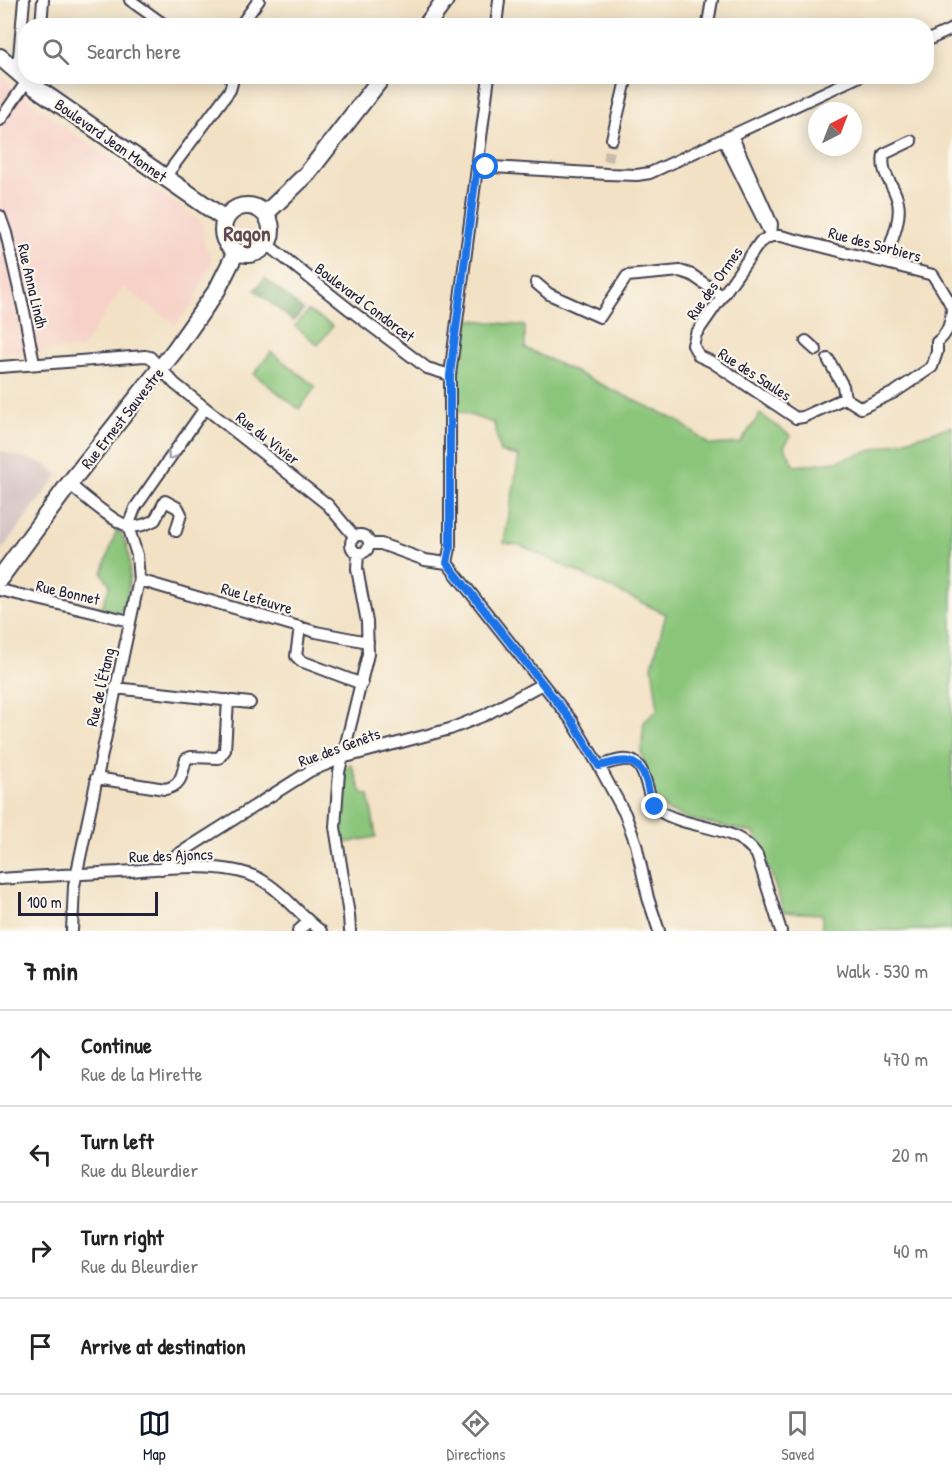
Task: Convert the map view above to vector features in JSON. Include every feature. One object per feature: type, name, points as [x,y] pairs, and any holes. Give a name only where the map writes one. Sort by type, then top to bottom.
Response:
[{"type":"main road","points":[[432,18],[445,0]]},
{"type":"main road","name":"Boulevard Jean Monnet","points":[[0,57],[18,72]]},
{"type":"main road","name":"Boulevard Jean Monnet","points":[[37,84],[225,219]]},
{"type":"main road","points":[[265,214],[307,174],[377,84]]},
{"type":"main road","points":[[254,207],[265,214],[271,225],[267,244],[256,253],[243,254],[231,249],[223,238],[223,225],[234,209],[254,207]]},
{"type":"main road","name":"Rue Ernest Sauvestre","points":[[0,578],[217,290],[236,252]]},
{"type":"street","points":[[22,18],[24,0]]},
{"type":"street","points":[[42,18],[43,0]]},
{"type":"street","points":[[130,0],[155,18]]},
{"type":"street","points":[[246,18],[259,0]]},
{"type":"street","points":[[497,18],[500,0]]},
{"type":"street","points":[[709,18],[712,0]]},
{"type":"street","points":[[934,38],[952,29]]},
{"type":"street","points":[[13,69],[18,59]]},
{"type":"street","points":[[0,120],[30,84]]},
{"type":"street","points":[[165,177],[230,90],[232,84]]},
{"type":"street","points":[[447,563],[450,548],[450,375],[488,84]]},
{"type":"street","points":[[612,139],[625,84]]},
{"type":"street","points":[[477,166],[607,174],[650,173],[843,84]]},
{"type":"street","points":[[727,137],[771,237]]},
{"type":"street","points":[[885,261],[897,222],[898,202],[882,165],[884,154],[911,141]]},
{"type":"street","points":[[607,174],[608,161]]},
{"type":"street","name":"Rue Anna Lindh","points":[[0,216],[24,311],[34,364]]},
{"type":"street","name":"Rue des Sorbiers","points":[[771,237],[781,236],[933,275],[949,295],[952,309]]},
{"type":"street","name":"Rue des Ormes","points":[[696,353],[693,345],[696,334],[760,242],[771,237]]},
{"type":"street","name":"Boulevard Condorcet","points":[[267,244],[427,368],[450,375]]},
{"type":"street","points":[[536,283],[549,294],[600,317],[627,276],[685,272],[722,296]]},
{"type":"street","points":[[828,358],[843,386],[845,398],[861,408],[895,392],[932,367],[937,352],[937,342],[945,337],[950,326],[952,309]]},
{"type":"street","points":[[806,341],[816,350]]},
{"type":"street","name":"Rue des Saules","points":[[696,353],[796,418],[845,398]]},
{"type":"street","points":[[0,367],[145,356],[150,357],[160,368]]},
{"type":"street","name":"Rue du Vivier","points":[[160,368],[175,384],[328,505],[354,536]]},
{"type":"street","points":[[128,526],[135,508],[205,408]]},
{"type":"street","points":[[69,484],[114,519],[128,526],[141,526],[155,520],[165,501]]},
{"type":"street","points":[[151,486],[165,501],[178,508],[181,514],[176,531]]},
{"type":"street","name":"Rue de l'Étang","points":[[72,931],[74,886],[139,580],[137,555],[128,526]]},
{"type":"street","points":[[358,553],[351,547],[354,536],[360,534],[366,536],[369,544]]},
{"type":"street","points":[[369,544],[381,544],[425,560],[447,563],[572,721],[625,814],[636,844],[648,898],[659,931]]},
{"type":"street","points":[[358,553],[364,552],[369,544]]},
{"type":"street","points":[[350,931],[335,827],[339,772],[367,661],[367,622],[357,570],[358,553]]},
{"type":"street","name":"Rue Lefeuvre","points":[[139,580],[300,627],[368,642]]},
{"type":"street","name":"Rue Bonnet","points":[[0,590],[130,621]]},
{"type":"street","points":[[300,627],[296,656],[301,661],[362,684]]},
{"type":"street","name":"Rue des Genêts","points":[[161,869],[174,857],[294,780],[342,758],[450,729],[485,715],[542,684]]},
{"type":"street","points":[[116,688],[250,703]]},
{"type":"street","points":[[96,778],[165,789],[173,787],[181,778],[186,759],[191,757],[219,758],[222,755],[225,750],[228,700]]},
{"type":"street","points":[[599,766],[624,760],[632,762],[641,770],[651,800],[660,812],[733,835],[752,847],[757,855],[781,931]]},
{"type":"street","name":"Rue des Ajoncs","points":[[0,879],[161,869],[221,868],[240,871],[274,888],[308,922],[321,931]]},
{"type":"street","points":[[298,931],[308,922]]},
{"type":"shaded area","points":[[0,75],[56,121],[203,223],[203,239],[213,259],[194,301],[176,325],[123,287],[81,349],[0,353]]},
{"type":"shaded area","points":[[0,451],[45,464],[58,475],[0,552]]},
{"type":"green space","points":[[265,278],[303,310],[293,321],[255,290]]},
{"type":"green space","points":[[308,311],[333,326],[318,345],[295,326]]},
{"type":"green space","points":[[465,319],[525,326],[525,348],[678,421],[710,445],[740,443],[760,414],[791,436],[784,446],[795,466],[837,461],[952,426],[952,930],[822,931],[822,914],[784,912],[754,833],[688,819],[667,810],[657,801],[641,753],[644,722],[658,709],[652,666],[666,614],[520,545],[504,543],[519,456],[500,452],[494,423],[450,409]]},
{"type":"green space","points":[[271,352],[316,387],[299,409],[254,374]]},
{"type":"green space","points":[[117,529],[127,546],[130,565],[125,608],[117,612],[101,609],[110,585],[102,573]]},
{"type":"green space","points":[[351,764],[362,793],[369,795],[376,837],[345,843],[335,827],[339,773]]},
{"type":"tunnel","points":[[608,161],[612,139]]},
{"type":"district","name":"Ragon","points":[[247,233]]},
{"type":"route","points":[[486,167],[477,166],[450,375],[450,548],[447,563],[572,721],[599,766],[624,760],[632,762],[641,770],[655,807]]}]
